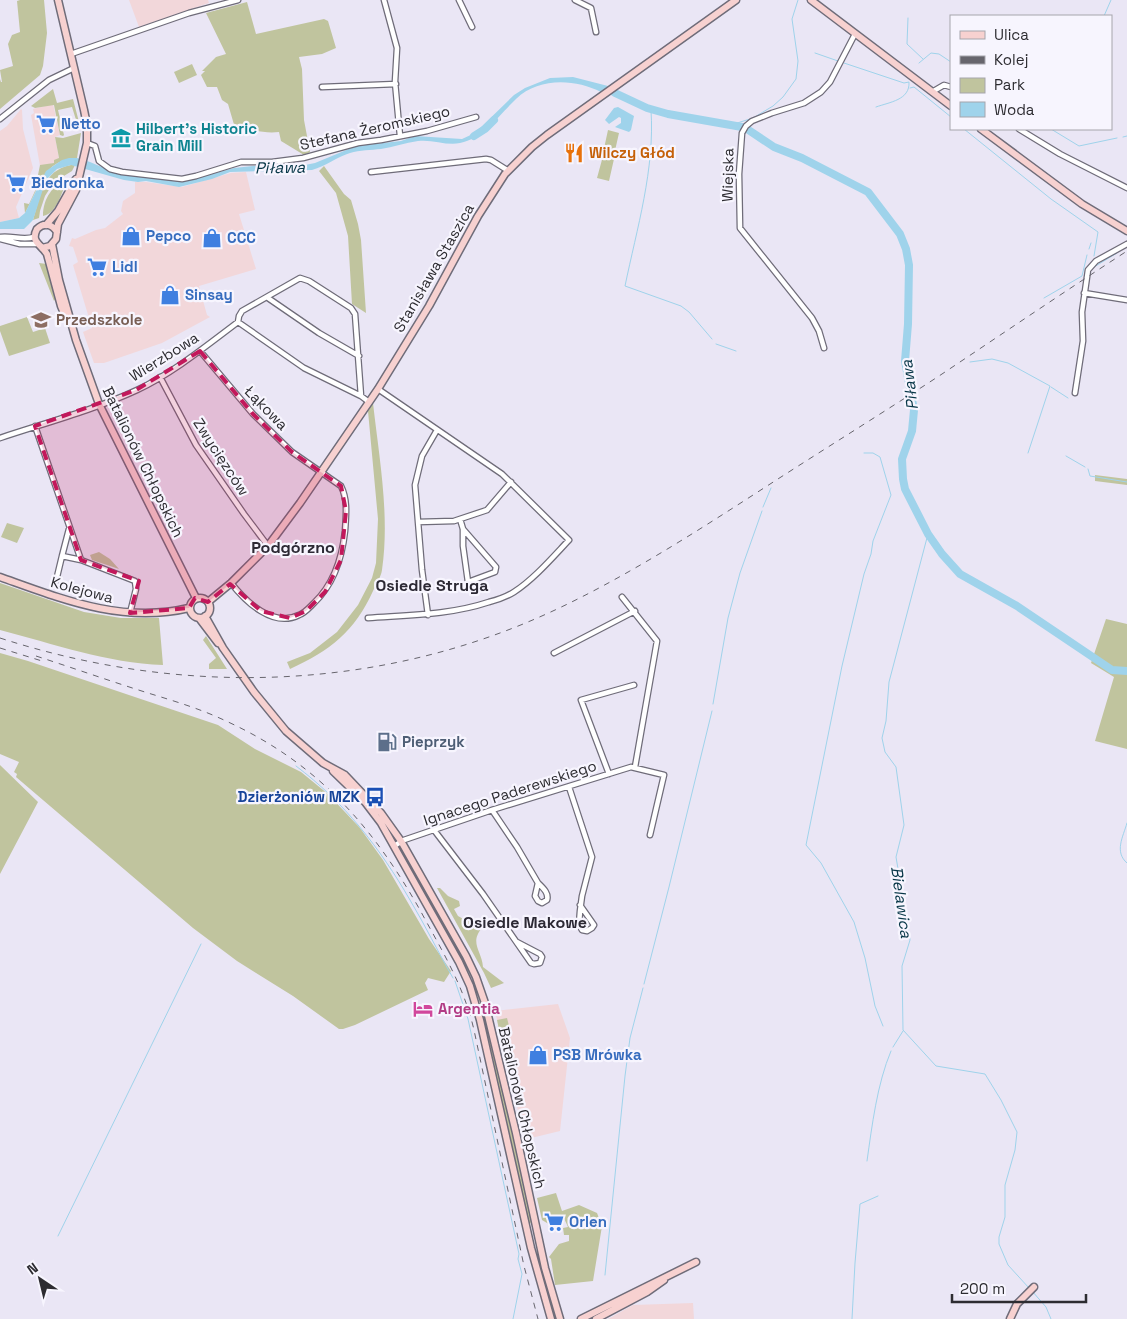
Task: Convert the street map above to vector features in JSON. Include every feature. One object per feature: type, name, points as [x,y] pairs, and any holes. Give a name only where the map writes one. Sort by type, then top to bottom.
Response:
[{"type":"main road","points":[[58,0],[86,125],[87,143],[76,190],[58,224],[56,239],[47,247],[38,243],[38,228],[46,225],[58,212],[78,176]]},
{"type":"main road","name":"Stanisława Staszica","points":[[208,602],[231,583],[268,546],[322,474],[378,389],[429,306],[478,216],[508,170],[547,135],[736,0]]},
{"type":"main road","points":[[812,0],[950,105]]},
{"type":"main road","points":[[982,130],[1082,204],[1127,231]]},
{"type":"main road","points":[[46,225],[51,226],[57,232]]},
{"type":"main road","name":"Batalionów Chłopskich","points":[[38,243],[47,254],[61,306],[74,334]]},
{"type":"main road","name":"Batalionów Chłopskich","points":[[52,244],[58,280],[98,404],[196,598]]},
{"type":"main road","name":"Kolejowa","points":[[0,577],[76,604],[112,612],[164,612],[189,608]]},
{"type":"main road","points":[[196,598],[204,598],[208,602],[210,608],[202,617],[192,615],[189,608],[191,602],[196,598]]},
{"type":"main road","name":"Batalionów Chłopskich","points":[[202,617],[213,638],[223,648],[258,698],[286,731],[310,753],[333,770],[369,808],[394,846],[459,962],[470,986],[480,1020],[531,1248],[551,1319]]},
{"type":"main road","name":"Batalionów Chłopskich","points":[[333,770],[345,775],[371,801],[401,841],[466,956],[486,1003],[547,1278],[560,1319]]},
{"type":"main road","points":[[581,1319],[632,1292],[696,1262]]},
{"type":"main road","points":[[596,1319],[647,1292],[669,1276]]},
{"type":"main road","points":[[1010,1319],[1015,1306],[1034,1287]]},
{"type":"street","points":[[71,54],[223,2],[238,0]]},
{"type":"street","points":[[384,0],[397,48],[396,84],[400,136]]},
{"type":"street","points":[[459,0],[472,27]]},
{"type":"street","points":[[575,0],[591,8],[596,32]]},
{"type":"street","name":"Wiejska","points":[[824,348],[812,318],[740,228],[739,174],[741,142],[743,129],[752,121],[804,104],[821,92],[830,82],[855,34]]},
{"type":"street","points":[[0,119],[49,80],[74,68]]},
{"type":"street","points":[[322,87],[396,84]]},
{"type":"street","points":[[932,92],[944,85],[950,87]]},
{"type":"street","name":"Stefana Żeromskiego","points":[[87,143],[95,146],[99,161],[110,169],[182,179],[241,162],[272,162],[303,158],[358,143],[427,131],[476,118]]},
{"type":"street","points":[[1021,130],[1060,154],[1127,188]]},
{"type":"street","points":[[371,172],[486,159],[508,170]]},
{"type":"street","points":[[0,238],[20,244],[38,243]]},
{"type":"street","points":[[1075,393],[1083,341],[1084,294],[1089,267],[1096,261],[1127,244]]},
{"type":"street","name":"Wierzbowa","points":[[0,438],[136,390],[200,351],[238,322],[242,311],[268,298],[300,278],[313,283],[350,308],[355,314],[359,356]]},
{"type":"street","points":[[1084,294],[1127,300]]},
{"type":"street","points":[[268,298],[318,333],[359,356],[361,396]]},
{"type":"street","points":[[238,322],[304,368],[361,396],[369,402]]},
{"type":"street","name":"Łąkowa","points":[[200,351],[253,414],[292,452],[341,486],[344,492],[346,511],[344,542],[340,560],[324,592],[306,611],[298,616],[282,618],[261,611],[252,605],[231,583]]},
{"type":"street","name":"Zwycięzców","points":[[160,377],[196,445],[268,546]]},
{"type":"street","points":[[368,618],[428,615],[471,608],[505,597],[530,578],[569,540],[511,482],[474,453],[378,389]]},
{"type":"street","points":[[35,426],[81,560]]},
{"type":"street","points":[[428,615],[415,486],[422,456],[438,430]]},
{"type":"street","points":[[418,522],[460,520],[487,510],[511,482]]},
{"type":"street","points":[[460,520],[463,529],[463,546],[468,582],[495,572],[496,567],[463,529]]},
{"type":"street","points":[[56,580],[69,529]]},
{"type":"street","points":[[62,556],[81,560],[135,581],[136,589],[130,612]]},
{"type":"street","points":[[622,597],[657,641],[635,767],[664,775],[650,835]]},
{"type":"street","points":[[554,653],[635,612]]},
{"type":"street","points":[[609,774],[581,700],[634,685]]},
{"type":"street","name":"Ignacego Paderewskiego","points":[[394,846],[401,841],[492,810],[635,767]]},
{"type":"street","points":[[569,787],[592,857],[580,905],[579,924],[582,930],[587,931],[594,925],[590,916],[580,905]]},
{"type":"street","points":[[492,810],[518,847],[538,884]]},
{"type":"street","points":[[434,830],[531,962],[534,964],[540,963],[542,957],[540,954],[517,942]]},
{"type":"highlighted area","points":[[200,351],[253,414],[292,452],[341,486],[346,511],[341,560],[325,592],[306,611],[290,618],[261,611],[230,584],[208,602],[195,598],[189,608],[130,613],[139,581],[81,560],[35,426],[136,390]]},
{"type":"shaded area","points":[[129,0],[208,0],[209,3],[139,27]]},
{"type":"shaded area","points":[[53,104],[60,135],[55,137],[59,159],[55,163],[40,166],[31,115],[34,113],[33,109]]},
{"type":"shaded area","points":[[21,109],[23,129],[33,168],[16,207],[19,218],[0,222],[0,131],[7,126]]},
{"type":"shaded area","points":[[246,172],[255,210],[239,214],[256,269],[199,286],[207,315],[210,317],[162,343],[104,363],[94,363],[83,332],[92,328],[73,265],[78,262],[73,247],[69,246],[72,238],[75,239],[105,228],[123,214],[121,211],[123,201],[135,193],[135,182],[182,187],[231,173]]},
{"type":"shaded area","points":[[558,1004],[570,1038],[560,1131],[527,1139],[519,1115],[495,1011]]},
{"type":"shaded area","points":[[693,1303],[694,1319],[608,1319],[633,1305]]},
{"type":"green space","points":[[44,0],[47,33],[43,66],[40,75],[0,109],[0,79],[2,82],[0,70],[13,66],[8,44],[12,35],[20,32],[17,1]]},
{"type":"green space","points":[[247,2],[256,34],[324,19],[328,21],[336,48],[322,54],[299,57],[302,69],[304,120],[310,152],[304,155],[281,141],[279,132],[235,128],[228,104],[222,100],[217,87],[207,87],[201,75],[205,71],[202,71],[216,57],[226,54],[206,13]]},
{"type":"green space","points":[[192,64],[197,75],[179,83],[174,72]]},
{"type":"green space","points":[[53,89],[57,103],[73,99],[79,122],[77,123],[72,107],[58,110],[63,136],[60,135],[54,105],[35,108],[31,106]]},
{"type":"green space","points":[[608,130],[619,133],[614,155],[603,153]]},
{"type":"green space","points":[[81,133],[77,158],[56,164],[49,170],[25,213],[24,203],[29,204],[41,178],[38,175],[40,165],[54,163],[54,160],[59,158],[55,137],[63,138]]},
{"type":"green space","points":[[603,156],[614,159],[609,181],[597,178]]},
{"type":"green space","points":[[75,165],[72,171],[54,182],[45,196],[39,218],[33,220],[41,193],[48,178],[61,168]]},
{"type":"green space","points":[[324,166],[344,194],[351,200],[358,224],[361,240],[366,313],[352,304],[348,236],[336,193],[319,171]]},
{"type":"green space","points":[[68,178],[56,206],[52,211],[43,216],[45,203],[53,188]]},
{"type":"green space","points":[[39,263],[47,264],[56,298],[54,301]]},
{"type":"green space","points":[[27,317],[33,332],[45,328],[50,343],[9,356],[0,326]]},
{"type":"green space","points":[[373,403],[381,465],[385,528],[381,573],[366,605],[349,629],[329,647],[290,669],[287,662],[310,653],[337,632],[358,605],[372,578],[376,563],[378,519],[368,411]]},
{"type":"green space","points":[[1095,475],[1127,479],[1127,485],[1095,481]]},
{"type":"green space","points":[[7,523],[24,528],[17,543],[1,537]]},
{"type":"green space","points":[[99,552],[110,559],[119,569],[92,560],[90,555]]},
{"type":"green space","points":[[0,583],[84,612],[121,618],[159,618],[163,665],[101,657],[0,630]]},
{"type":"green space","points":[[1106,619],[1127,624],[1127,749],[1095,741],[1114,677],[1091,663]]},
{"type":"green space","points":[[206,636],[227,669],[209,669],[209,664],[216,658],[203,640]]},
{"type":"green space","points":[[0,653],[218,725],[255,749],[301,772],[328,794],[360,828],[383,860],[429,939],[451,971],[444,982],[428,978],[425,983],[428,990],[355,1025],[339,1029],[293,996],[237,961],[193,928],[16,777],[17,774],[14,772],[19,762],[0,754]]},
{"type":"green space","points":[[0,765],[38,802],[0,874]]},
{"type":"green space","points":[[401,847],[455,940],[475,979],[485,1013],[483,1013],[473,980],[400,852]]},
{"type":"green space","points":[[437,888],[440,888],[448,896],[459,901],[460,906],[454,909],[458,916],[465,920],[473,917],[482,928],[478,933],[476,943],[483,967],[504,983],[491,988]]},
{"type":"green space","points":[[507,1018],[510,1053],[508,1053],[511,1072],[508,1072],[497,1020]]},
{"type":"green space","points":[[485,1028],[489,1029],[532,1221],[529,1225]]},
{"type":"green space","points":[[556,1193],[562,1211],[579,1205],[597,1213],[602,1226],[593,1281],[555,1285],[551,1259],[549,1257],[559,1244],[569,1241],[569,1235],[564,1235],[563,1228],[568,1227],[563,1216],[551,1219],[552,1226],[542,1220],[537,1198]]},
{"type":"water","points":[[573,77],[608,86],[601,92],[580,85],[557,82],[535,87],[516,99],[491,125],[469,140],[455,144],[418,141],[381,149],[358,151],[312,170],[230,172],[212,179],[179,187],[146,181],[124,180],[71,165],[57,169],[46,180],[33,220],[24,229],[0,229],[0,222],[19,218],[25,213],[46,171],[62,160],[69,158],[90,162],[118,174],[179,181],[234,168],[305,165],[315,163],[356,146],[401,141],[415,136],[462,139],[475,133],[514,95],[525,88],[550,78]]},
{"type":"water","points":[[618,107],[634,116],[629,132],[615,127],[621,123],[621,118],[619,117],[609,124],[605,120],[614,108]]},
{"type":"waterway","points":[[731,125],[753,118],[773,106],[783,97],[796,79],[798,61],[792,19],[798,0]]},
{"type":"waterway","points":[[1104,15],[1111,0]]},
{"type":"waterway","points":[[908,18],[907,44],[923,59]]},
{"type":"waterway","points":[[815,53],[838,61]]},
{"type":"waterway","points":[[919,63],[931,53],[939,54],[950,61]]},
{"type":"waterway","points":[[844,63],[904,83],[909,82],[903,97],[876,107]]},
{"type":"waterway","points":[[910,88],[914,87],[950,116]]},
{"type":"waterway","name":"Piława","points":[[615,93],[647,108],[668,114],[742,127]]},
{"type":"waterway","points":[[651,110],[652,132],[648,176],[625,286],[681,306],[689,312],[712,339]]},
{"type":"waterway","name":"Piława","points":[[474,136],[494,120]]},
{"type":"waterway","name":"Piława","points":[[747,129],[774,147],[802,158],[868,192],[900,234],[906,249],[909,265],[905,361],[914,410],[912,431],[902,459],[903,479],[905,489],[928,534],[942,554],[960,574],[1017,606],[1112,670],[1127,671]]},
{"type":"waterway","points":[[965,130],[1051,199],[1098,232],[1094,256]]},
{"type":"waterway","points":[[1053,130],[1079,146],[1117,138]]},
{"type":"waterway","points":[[1123,137],[1127,136]]},
{"type":"waterway","points":[[1089,249],[1091,243]]},
{"type":"waterway","points":[[1094,267],[1117,253]]},
{"type":"waterway","points":[[1044,298],[1082,276],[1087,255]]},
{"type":"waterway","points":[[716,344],[736,351]]},
{"type":"waterway","points":[[970,362],[992,359],[1008,363],[1050,386],[1028,453]]},
{"type":"waterway","points":[[1051,387],[1068,398]]},
{"type":"waterway","points":[[864,453],[873,453],[880,457],[891,495],[873,541],[864,574],[842,666],[806,845],[821,863],[854,922],[865,958],[875,1006],[883,1026]]},
{"type":"waterway","points":[[1066,456],[1085,467]]},
{"type":"waterway","points":[[1088,469],[1090,476],[1127,482]]},
{"type":"waterway","points":[[763,507],[771,488]]},
{"type":"waterway","points":[[713,704],[728,618],[740,573],[762,511]]},
{"type":"waterway","name":"Bielawica","points":[[928,534],[889,682],[886,721],[882,738],[885,752],[896,767],[904,825],[896,857],[910,940],[902,966],[903,1030],[936,1066],[985,1074],[1017,1132],[1015,1150],[1005,1185],[1005,1217],[999,1237],[999,1244],[1008,1265],[1029,1288]]},
{"type":"waterway","points":[[644,984],[712,711]]},
{"type":"waterway","points":[[296,766],[330,795],[373,844],[410,900],[453,978]]},
{"type":"waterway","points":[[1127,823],[1120,849],[1123,859],[1127,863]]},
{"type":"waterway","points":[[58,1236],[201,944]]},
{"type":"waterway","points":[[455,981],[468,1019],[519,1254],[518,1259],[522,1274],[513,1319]]},
{"type":"waterway","points":[[605,1275],[630,1038],[643,988]]},
{"type":"waterway","points":[[893,1047],[903,1031]]},
{"type":"waterway","points":[[867,1161],[879,1091],[891,1051]]},
{"type":"waterway","points":[[852,1319],[860,1204],[878,1196]]},
{"type":"waterway","name":"Bielawica","points":[[1032,1291],[1046,1307],[1051,1319]]},
{"type":"railway","points":[[0,638],[69,657],[139,670],[209,677],[280,677],[350,670],[420,657],[488,637],[584,596],[670,547],[919,389],[1127,251]]},
{"type":"railway","points":[[0,648],[42,661]]},
{"type":"railway","points":[[36,656],[197,709],[258,737],[288,756],[314,776],[339,799],[382,850],[402,879],[444,954],[470,1014],[524,1266],[538,1319]]},
{"type":"place","name":"Netto","points":[[46,124]]},
{"type":"place","name":"Hilbert’s Historic Grain Mill","points":[[121,138]]},
{"type":"place","name":"Wilczy Głód","points":[[574,153]]},
{"type":"place","name":"Biedronka","points":[[16,183]]},
{"type":"place","name":"Pepco","points":[[131,236]]},
{"type":"place","name":"CCC","points":[[212,238]]},
{"type":"place","name":"Lidl","points":[[97,267]]},
{"type":"place","name":"Sinsay","points":[[170,295]]},
{"type":"place","name":"Przedszkole","points":[[41,320]]},
{"type":"place","name":"Pieprzyk","points":[[387,742]]},
{"type":"place","name":"Dzierżoniów MZK","points":[[375,797]]},
{"type":"place","name":"Argentia","points":[[423,1009]]},
{"type":"place","name":"PSB Mrówka","points":[[538,1055]]},
{"type":"place","name":"Orlen","points":[[554,1222]]},
{"type":"district","name":"Podgórzno","points":[[293,547]]},
{"type":"district","name":"Osiedle Struga","points":[[432,585]]},
{"type":"district","name":"Osiedle Makowe","points":[[525,922]]}]
